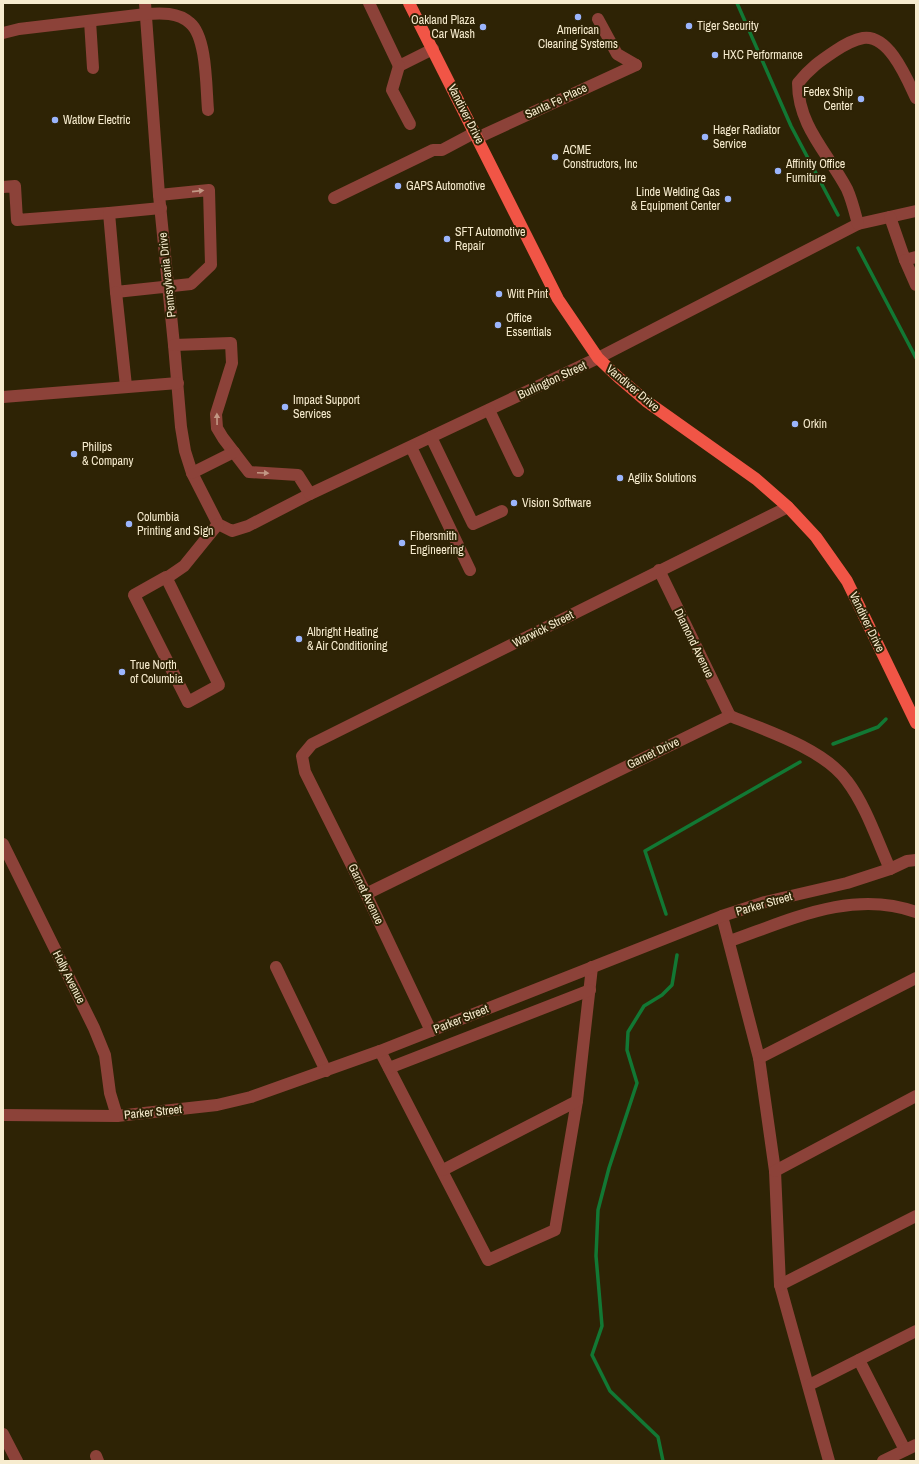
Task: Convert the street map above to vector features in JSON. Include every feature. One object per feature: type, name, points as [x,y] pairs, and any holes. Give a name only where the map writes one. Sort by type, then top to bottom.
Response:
[{"type":"main road","name":"Vandiver Drive","points":[[409,3],[558,299],[598,358],[646,401],[756,479],[788,507],[816,537],[846,580],[916,723]]},
{"type":"street","points":[[369,3],[399,66],[392,90],[410,124]]},
{"type":"street","points":[[3,33],[19,29],[90,21],[145,9],[176,15],[190,23],[199,35],[208,110]]},
{"type":"street","name":"Pennsylvania Drive","points":[[145,9],[159,195],[169,286],[181,427],[185,451],[192,473],[218,524]]},
{"type":"street","name":"Santa Fe Place","points":[[334,198],[433,150],[442,150],[476,136],[636,65],[617,54],[598,18]]},
{"type":"street","points":[[90,21],[93,68]]},
{"type":"street","points":[[858,224],[847,190],[808,127],[800,108],[798,82],[809,69],[849,42],[870,38],[880,42],[892,53],[916,98]]},
{"type":"street","points":[[399,66],[433,50]]},
{"type":"street","points":[[3,187],[15,186],[17,220],[161,208]]},
{"type":"street","points":[[116,292],[191,284],[211,265],[209,190],[159,195]]},
{"type":"street","name":"Burlington Street","points":[[218,524],[232,531],[248,526],[310,494],[598,358],[858,224],[916,211]]},
{"type":"street","points":[[109,213],[126,386]]},
{"type":"street","points":[[890,217],[911,258],[916,285]]},
{"type":"street","points":[[174,345],[231,343],[232,363],[216,414],[217,428],[249,472],[298,475],[310,494]]},
{"type":"street","points":[[3,397],[178,383]]},
{"type":"street","points":[[489,410],[518,471]]},
{"type":"street","points":[[431,437],[473,524],[502,511]]},
{"type":"street","points":[[411,447],[470,570]]},
{"type":"street","points":[[192,473],[234,452]]},
{"type":"street","name":"Warwick Street","points":[[302,756],[312,744],[788,507]]},
{"type":"street","points":[[166,577],[219,685],[188,702],[134,595],[184,566],[218,524]]},
{"type":"street","name":"Diamond Avenue","points":[[659,570],[730,716]]},
{"type":"street","points":[[730,716],[795,743],[824,760],[846,779],[857,796],[890,869]]},
{"type":"street","name":"Garnet Drive","points":[[366,894],[730,716]]},
{"type":"street","name":"Garnet Avenue","points":[[302,756],[305,772],[366,894],[431,1031]]},
{"type":"street","name":"Holly Avenue","points":[[3,844],[94,1028],[105,1055],[110,1093],[116,1116]]},
{"type":"street","name":"Parker Street","points":[[3,1115],[116,1116],[217,1105],[251,1097],[380,1051],[722,916],[765,902],[847,883],[890,869],[913,858]]},
{"type":"street","points":[[730,942],[824,908],[842,905],[883,904],[903,907],[916,912]]},
{"type":"street","points":[[722,916],[759,1058],[775,1171],[780,1285],[809,1385],[828,1461]]},
{"type":"street","points":[[276,966],[326,1071]]},
{"type":"street","points":[[380,1051],[443,1170],[488,1260],[555,1230],[577,1101],[592,967]]},
{"type":"street","points":[[759,1058],[916,978]]},
{"type":"street","points":[[389,1068],[590,990]]},
{"type":"street","points":[[775,1171],[916,1096]]},
{"type":"street","points":[[443,1170],[577,1101]]},
{"type":"street","points":[[780,1285],[916,1216]]},
{"type":"street","points":[[809,1385],[916,1331]]},
{"type":"street","points":[[859,1360],[911,1448],[883,1461]]},
{"type":"street","points":[[3,1434],[17,1461]]},
{"type":"waterway","points":[[737,3],[791,126],[838,215]]},
{"type":"waterway","points":[[858,248],[916,358]]},
{"type":"waterway","points":[[833,744],[878,727],[886,719]]},
{"type":"waterway","points":[[666,914],[645,851],[800,762]]},
{"type":"waterway","points":[[663,1461],[658,1437],[610,1391],[592,1355],[602,1326],[596,1256],[598,1210],[609,1168],[637,1083],[627,1050],[628,1032],[644,1006],[662,995],[672,985],[677,955]]},
{"type":"place","name":"American Cleaning Systems","points":[[578,17]]},
{"type":"place","name":"Tiger Security","points":[[689,26]]},
{"type":"place","name":"Oakland Plaza Car Wash","points":[[483,27]]},
{"type":"place","name":"HXC Performance","points":[[715,55]]},
{"type":"place","name":"Fedex Ship Center","points":[[861,99]]},
{"type":"place","name":"Watlow Electric","points":[[55,120]]},
{"type":"place","name":"Hager Radiator Service","points":[[705,137]]},
{"type":"place","name":"ACME Constructors, Inc","points":[[555,157]]},
{"type":"place","name":"Affinity Office Furniture","points":[[778,171]]},
{"type":"place","name":"GAPS Automotive","points":[[398,186]]},
{"type":"place","name":"Linde Welding Gas & Equipment Center","points":[[728,199]]},
{"type":"place","name":"SFT Automotive Repair","points":[[447,239]]},
{"type":"place","name":"Witt Print","points":[[499,294]]},
{"type":"place","name":"Office Essentials","points":[[498,325]]},
{"type":"place","name":"Impact Support Services","points":[[285,407]]},
{"type":"place","name":"Orkin","points":[[795,424]]},
{"type":"place","name":"Philips & Company","points":[[74,454]]},
{"type":"place","name":"Agilix Solutions","points":[[620,478]]},
{"type":"place","name":"Vision Software","points":[[514,503]]},
{"type":"place","name":"Columbia Printing and Sign","points":[[129,524]]},
{"type":"place","name":"Fibersmith Engineering","points":[[402,543]]},
{"type":"place","name":"Albright Heating & Air Conditioning","points":[[299,639]]},
{"type":"place","name":"True North of Columbia","points":[[122,672]]}]
